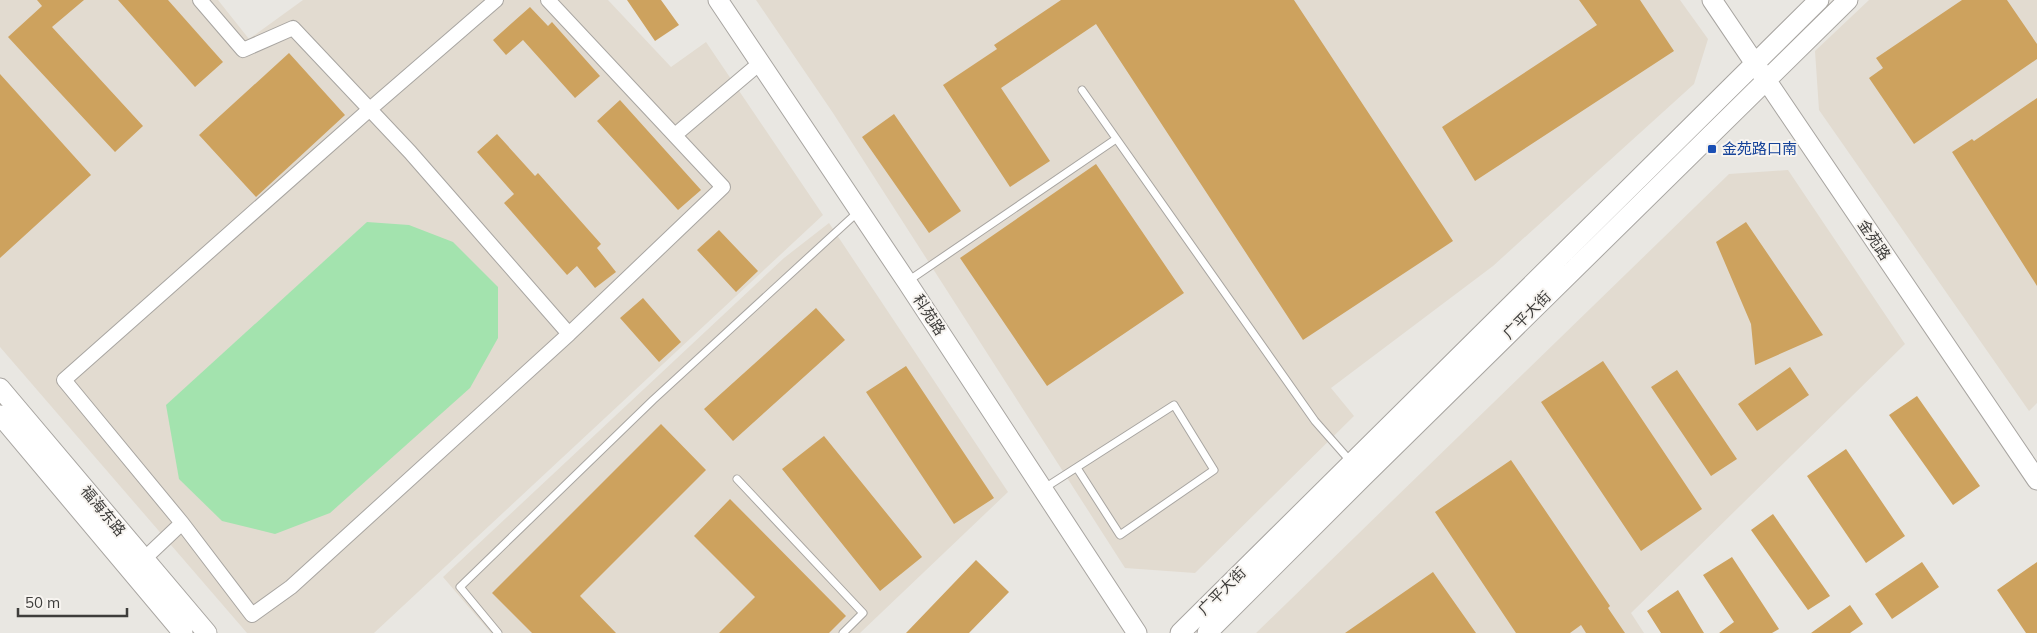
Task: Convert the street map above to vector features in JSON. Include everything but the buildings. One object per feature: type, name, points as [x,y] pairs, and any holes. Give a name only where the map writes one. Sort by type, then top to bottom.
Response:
[{"type":"street","points":[[200,0],[243,50],[293,28],[410,152],[570,334]]},
{"type":"street","points":[[496,0],[64,380],[182,523],[252,615],[291,588],[570,334],[724,187],[548,0]]},
{"type":"street","name":"科苑路","points":[[718,0],[907,282],[1136,633]]},
{"type":"street","name":"金苑路","points":[[1712,0],[2037,480]]},
{"type":"street","name":"广平大街","points":[[1208,633],[1358,469],[1819,0]]},
{"type":"street","name":"广平大街","points":[[1180,633],[1358,469],[1848,0]]},
{"type":"street","points":[[674,135],[760,63]]},
{"type":"street","name":"福海东路","points":[[0,388],[207,633]]},
{"type":"street","name":"福海东路","points":[[0,415],[183,633]]},
{"type":"street","points":[[144,560],[182,523]]},
{"type":"lane","points":[[1082,90],[1315,421],[1358,469]]},
{"type":"lane","points":[[907,282],[1116,139]]},
{"type":"lane","points":[[498,633],[460,587],[653,400],[859,211]]},
{"type":"lane","points":[[1043,490],[1174,405],[1214,470],[1120,535],[1077,468]]},
{"type":"lane","points":[[737,479],[863,613],[843,633]]},
{"type":"shaded area","points":[[0,0],[218,0],[249,39],[303,0],[608,0],[671,67],[706,42],[823,215],[374,633],[247,633],[0,347]]},
{"type":"shaded area","points":[[756,0],[1680,0],[1708,39],[1694,84],[1493,266],[1331,388],[1354,416],[1195,573],[1125,568],[833,113]]},
{"type":"shaded area","points":[[1869,0],[2037,0],[2037,403],[2029,411],[1819,110],[1815,51]]},
{"type":"shaded area","points":[[1788,170],[1905,344],[1631,613],[1644,633],[1256,633],[1729,174]]},
{"type":"shaded area","points":[[829,223],[1008,492],[860,633],[491,633],[443,577],[784,258]]},
{"type":"green space","points":[[367,222],[409,225],[453,242],[498,287],[498,338],[470,388],[330,513],[275,534],[222,521],[179,479],[166,405]]},
{"type":"place","name":"金苑路口南","points":[[1712,149]]}]
